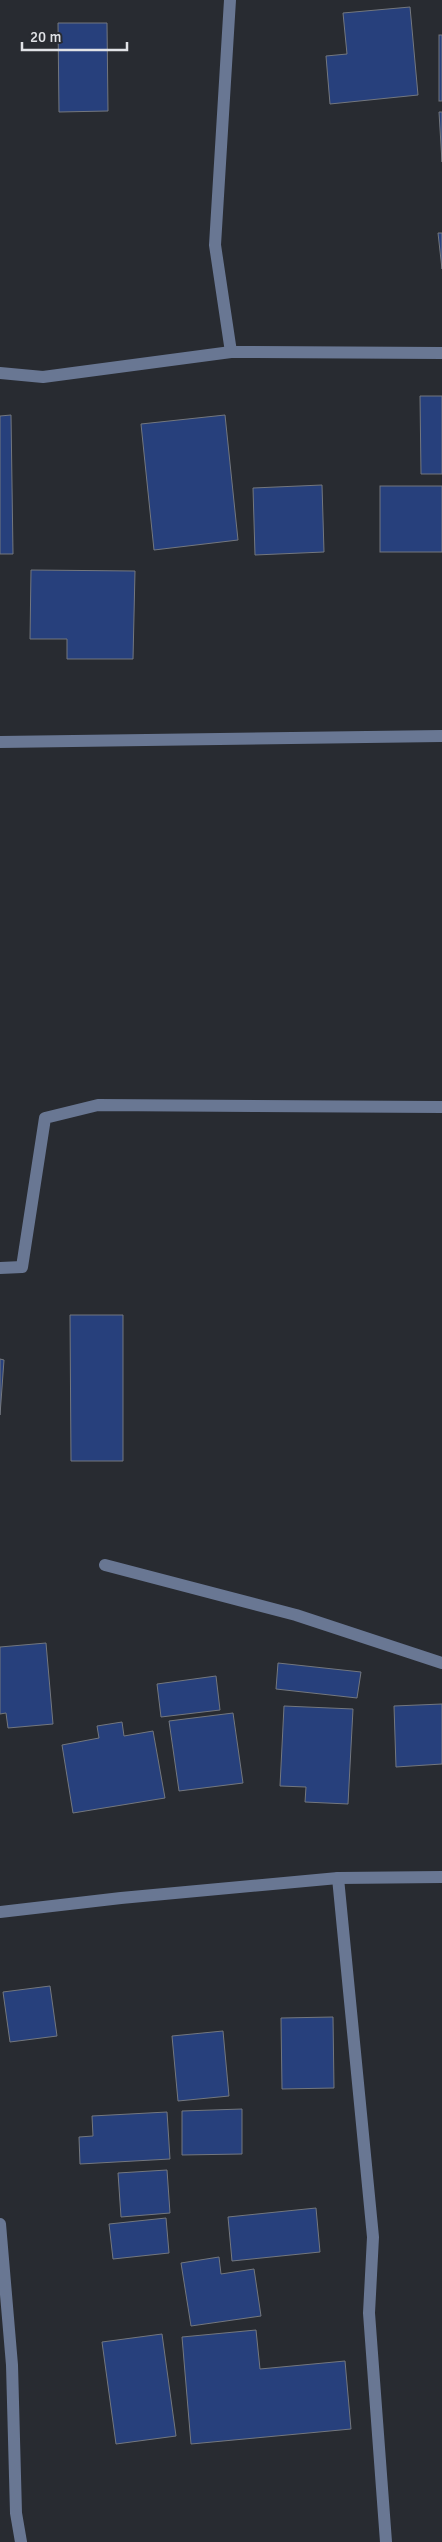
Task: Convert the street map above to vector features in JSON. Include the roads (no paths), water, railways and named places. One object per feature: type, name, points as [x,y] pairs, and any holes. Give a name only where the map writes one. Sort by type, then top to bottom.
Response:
[{"type":"street","points":[[230,0],[215,244],[231,352]]},
{"type":"street","points":[[0,373],[43,377],[231,352],[442,353]]},
{"type":"street","points":[[0,742],[442,736]]},
{"type":"street","points":[[0,1268],[22,1267],[45,1118],[98,1106],[442,1107]]},
{"type":"street","points":[[105,1565],[296,1615],[442,1663]]},
{"type":"street","points":[[0,1912],[120,1898],[338,1878],[442,1877]]},
{"type":"street","points":[[338,1878],[372,2237],[369,2313],[386,2542]]},
{"type":"street","points":[[0,2224],[12,2365],[16,2513],[21,2542]]}]
